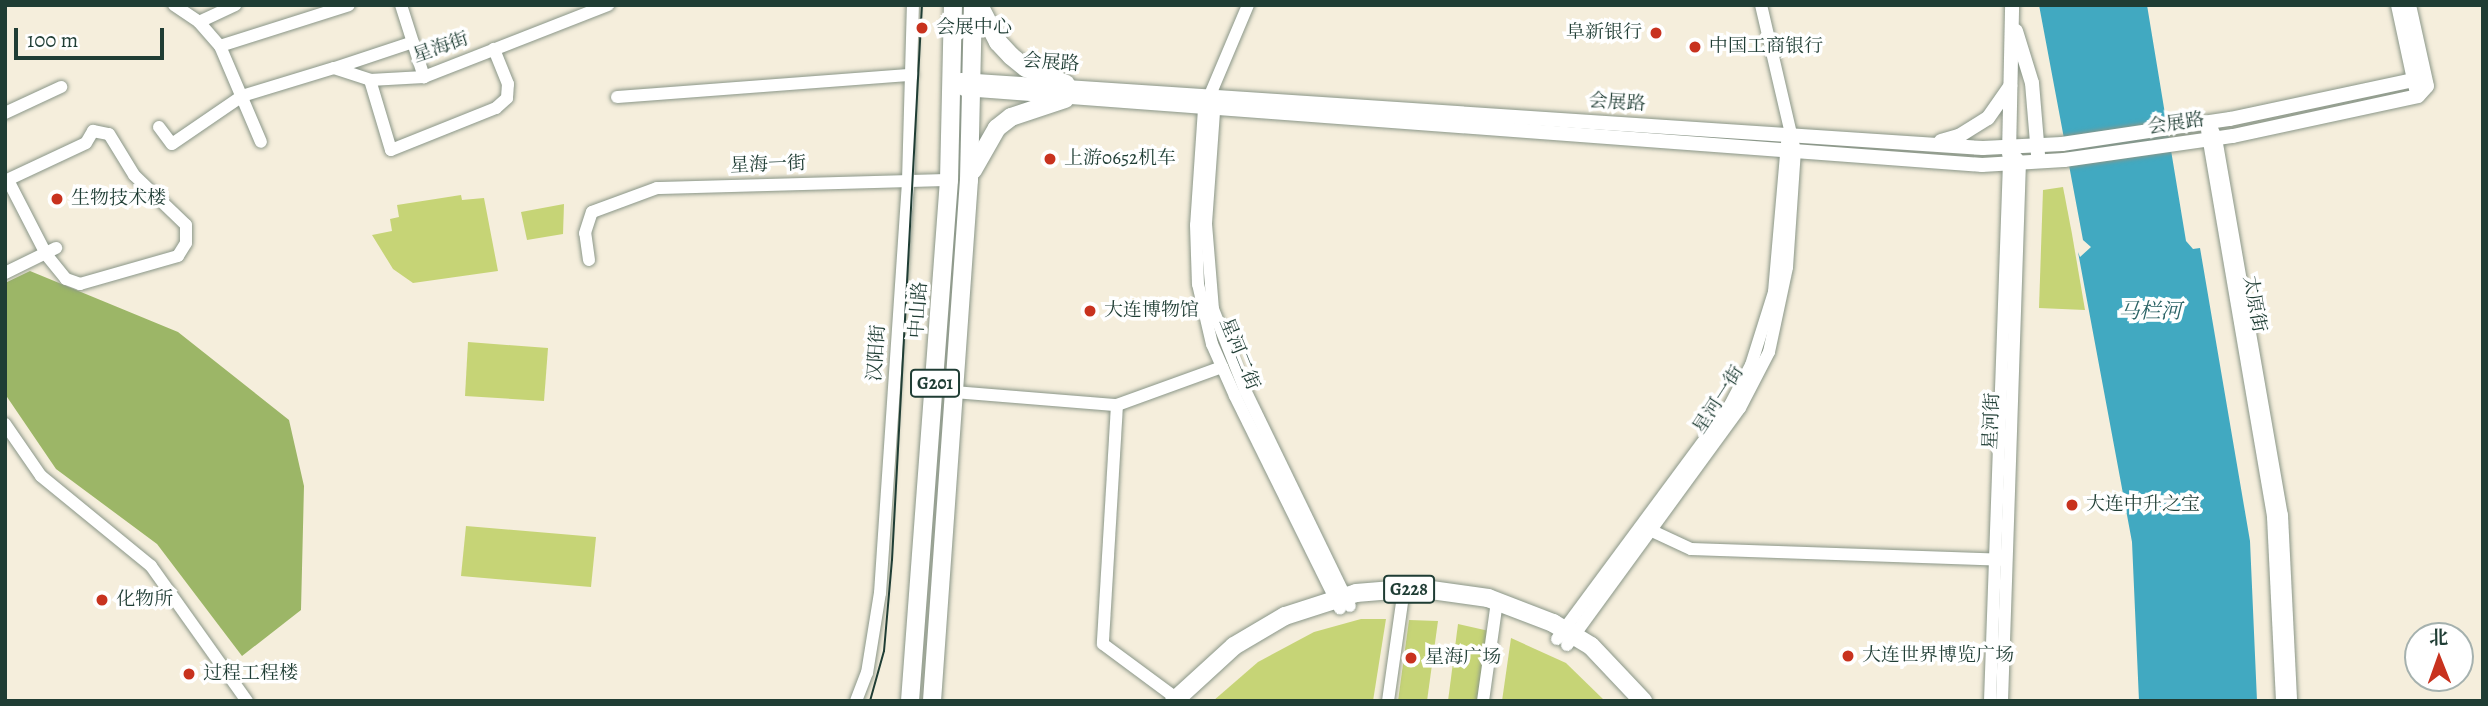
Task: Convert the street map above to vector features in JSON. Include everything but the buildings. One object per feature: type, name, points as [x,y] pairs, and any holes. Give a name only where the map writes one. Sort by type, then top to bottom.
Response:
[{"type":"highway","name":"中山路","points":[[912,695],[949,180],[953,5]]},
{"type":"highway","name":"G201","points":[[932,701],[969,180],[973,5]]},
{"type":"highway","points":[[979,5],[998,42],[1011,56],[1066,91]]},
{"type":"highway","points":[[969,180],[997,128],[1066,91]]},
{"type":"highway","name":"G228","points":[[1180,700],[1249,635],[1285,616],[1342,602],[1452,591],[1497,606],[1565,637],[1615,668],[1643,701]]},
{"type":"highway","name":"G228","points":[[1565,637],[1629,701]]},
{"type":"main road","name":"星河街","points":[[2012,5],[2014,27],[2010,147],[2015,163]]},
{"type":"main road","points":[[2398,5],[2419,87]]},
{"type":"main road","points":[[2409,5],[2419,87]]},
{"type":"main road","name":"星河街","points":[[2014,27],[2032,83],[2038,161]]},
{"type":"main road","name":"会展路","points":[[951,82],[1066,91],[1210,109],[1790,151],[2015,163],[2064,160],[2211,139]]},
{"type":"main road","points":[[1920,144],[1974,129],[2001,104],[2012,82]]},
{"type":"main road","points":[[2209,122],[2419,87]]},
{"type":"main road","points":[[2211,139],[2419,87]]},
{"type":"main road","name":"会展路","points":[[1066,91],[1214,94],[1920,144],[2010,147],[2062,144],[2209,122]]},
{"type":"street","points":[[174,5],[199,22],[220,46],[261,142]]},
{"type":"street","points":[[199,22],[235,5]]},
{"type":"street","points":[[220,46],[349,5]]},
{"type":"street","points":[[401,5],[424,77]]},
{"type":"street","name":"星海街","points":[[334,68],[370,80],[424,77],[608,5]]},
{"type":"street","name":"汉阳街","points":[[856,701],[867,673],[880,593],[908,181],[913,5]]},
{"type":"street","name":"星河二街","points":[[1248,5],[1210,109],[1195,251],[1203,313],[1222,367],[1342,602]]},
{"type":"street","name":"星河一街","points":[[1565,637],[1650,530],[1740,408],[1769,352],[1787,267],[1790,151],[1761,5]]},
{"type":"street","points":[[159,127],[172,144],[242,96],[413,42]]},
{"type":"street","points":[[370,80],[391,150],[496,108],[507,98],[508,85],[494,49]]},
{"type":"street","points":[[617,97],[912,75]]},
{"type":"street","points":[[5,113],[61,87]]},
{"type":"street","name":"星河二街","points":[[1210,109],[1206,224],[1213,309],[1245,390],[1342,602]]},
{"type":"street","name":"会展路","points":[[2209,122],[2211,139]]},
{"type":"street","points":[[93,131],[109,134],[134,175],[186,225],[186,243],[178,256],[80,284],[66,279],[6,180],[86,143],[93,131]]},
{"type":"street","name":"太原街","points":[[2211,139],[2273,517],[2282,701]]},
{"type":"street","name":"太原街","points":[[2211,139],[2282,515],[2291,701]]},
{"type":"street","name":"星河一街","points":[[1565,637],[1730,405],[1751,365],[1774,292],[1790,151]]},
{"type":"street","name":"星河街","points":[[2002,701],[2001,560],[2015,163]]},
{"type":"street","name":"星海一街","points":[[589,260],[584,233],[592,212],[657,188],[949,180]]},
{"type":"street","points":[[5,273],[51,251]]},
{"type":"street","points":[[954,392],[1117,405],[1222,367]]},
{"type":"street","points":[[1117,405],[1103,644],[1180,700]]},
{"type":"street","points":[[5,424],[41,476],[151,566],[247,701]]},
{"type":"street","points":[[1650,530],[1691,549],[2001,560]]},
{"type":"street","name":"星河街","points":[[1990,701],[2001,560]]},
{"type":"street","points":[[1388,701],[1404,594]]},
{"type":"street","points":[[1483,701],[1497,606]]},
{"type":"green space","points":[[2063,187],[2085,310],[2039,308],[2043,190]]},
{"type":"green space","points":[[461,195],[462,200],[484,198],[498,271],[413,283],[393,269],[372,235],[392,231],[390,219],[399,217],[397,205]]},
{"type":"green space","points":[[564,204],[563,234],[527,240],[521,212]]},
{"type":"green space","points":[[30,271],[178,332],[289,420],[304,486],[301,610],[242,656],[157,544],[56,469],[5,394],[5,283]]},
{"type":"green space","points":[[468,342],[548,348],[544,401],[465,396]]},
{"type":"green space","points":[[466,526],[596,537],[591,587],[461,576]]},
{"type":"green space","points":[[1361,619],[1386,619],[1373,701],[1213,701],[1258,662],[1314,632]]},
{"type":"green space","points":[[1409,620],[1438,621],[1427,701],[1398,701]]},
{"type":"green space","points":[[1458,624],[1489,631],[1479,701],[1448,701]]},
{"type":"green space","points":[[1511,638],[1566,663],[1605,701],[1502,701]]},
{"type":"water","name":"马栏河","points":[[2039,5],[2147,5],[2186,241],[2193,249],[2200,248],[2250,541],[2257,701],[2139,701],[2132,542],[2078,252],[2080,257],[2091,247],[2083,240]]},
{"type":"tram line","points":[[870,701],[884,651],[892,560],[922,5]]},
{"type":"place","name":"会展中心","points":[[922,28]]},
{"type":"place","name":"阜新银行","points":[[1656,33]]},
{"type":"place","name":"中国工商银行","points":[[1695,47]]},
{"type":"place","name":"上游0652机车","points":[[1050,159]]},
{"type":"place","name":"生物技术楼","points":[[57,199]]},
{"type":"place","name":"大连博物馆","points":[[1090,311]]},
{"type":"place","name":"大连中升之宝","points":[[2072,505]]},
{"type":"place","name":"化物所","points":[[102,600]]},
{"type":"place","name":"大连世界博览广场","points":[[1848,656]]},
{"type":"place","name":"星海广场","points":[[1411,658]]},
{"type":"place","name":"过程工程楼","points":[[189,674]]}]
